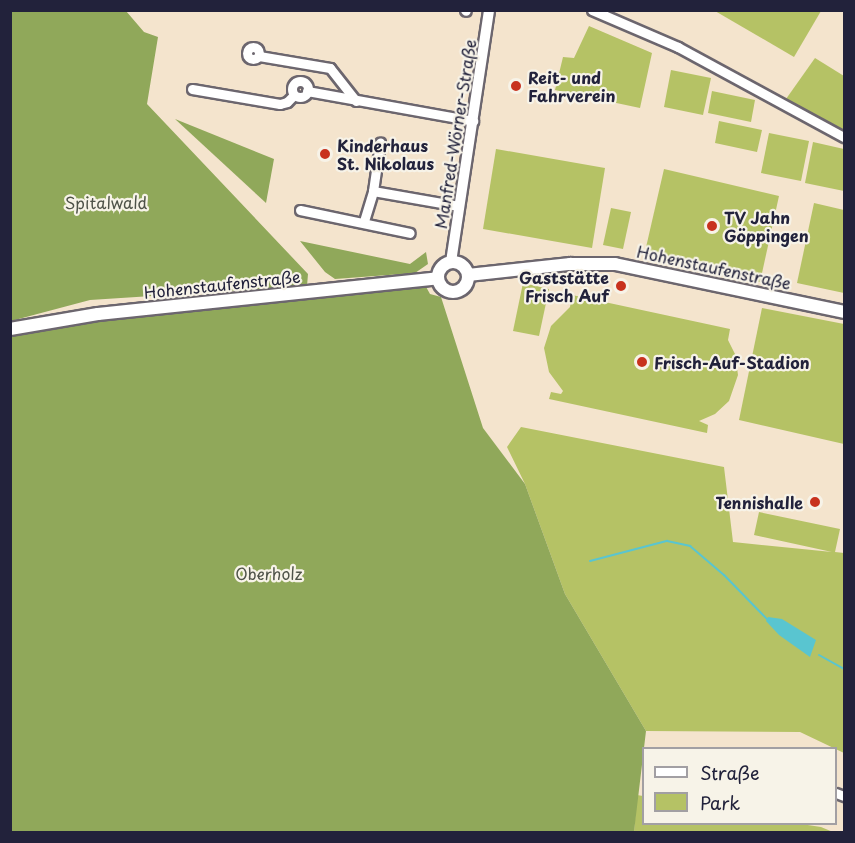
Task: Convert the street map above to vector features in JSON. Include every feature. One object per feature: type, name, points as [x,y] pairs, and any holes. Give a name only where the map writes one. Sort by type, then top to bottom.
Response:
[{"type":"main road","points":[[452,262],[462,265],[468,275],[465,286],[455,291],[442,287],[438,278],[443,265],[452,262]]},
{"type":"main road","name":"Hohenstaufenstraße","points":[[468,275],[570,264],[615,264],[844,312]]},
{"type":"main road","name":"Hohenstaufenstraße","points":[[10,329],[98,314],[438,278]]},
{"type":"street","name":"Manfred-Wörner-Straße","points":[[452,262],[489,10]]},
{"type":"street","points":[[592,10],[678,47],[844,137]]},
{"type":"street","points":[[259,56],[330,68],[356,101]]},
{"type":"street","points":[[192,89],[280,104],[287,102],[294,95],[303,96],[307,91],[473,121]]},
{"type":"street","points":[[364,221],[373,191],[380,143]]},
{"type":"street","points":[[373,191],[459,206]]},
{"type":"street","points":[[300,210],[352,223],[364,221],[410,233]]},
{"type":"green space","name":"Spitalwald","points":[[11,11],[126,11],[144,32],[158,37],[147,104],[308,274],[307,286],[90,300],[11,321]]},
{"type":"green space","points":[[715,11],[821,11],[794,57]]},
{"type":"green space","points":[[589,26],[652,53],[640,108],[555,90],[563,57],[574,58]]},
{"type":"green space","points":[[815,58],[844,76],[844,130],[786,99]]},
{"type":"green space","points":[[671,70],[711,78],[703,115],[664,107]]},
{"type":"green space","points":[[712,91],[755,100],[751,122],[708,113]]},
{"type":"green space","points":[[175,119],[274,159],[266,203]]},
{"type":"green space","points":[[719,121],[762,130],[757,152],[715,143]]},
{"type":"green space","points":[[769,133],[809,141],[801,181],[761,173]]},
{"type":"green space","points":[[813,142],[844,149],[844,191],[805,183]]},
{"type":"green space","points":[[496,149],[605,168],[592,248],[483,229]]},
{"type":"green space","name":"TV Jahn Göppingen","points":[[664,169],[779,196],[760,282],[644,256]]},
{"type":"green space","points":[[814,203],[844,210],[844,293],[797,283]]},
{"type":"green space","points":[[611,208],[631,212],[623,249],[603,245]]},
{"type":"green space","points":[[300,241],[410,264],[426,252],[428,264],[415,273],[335,279],[325,272]]},
{"type":"green space","points":[[523,283],[549,289],[539,336],[513,331]]},
{"type":"green space","name":"Oberholz","points":[[425,285],[430,294],[441,297],[483,428],[525,484],[565,594],[646,731],[644,747],[642,747],[634,832],[11,832],[11,332],[104,317]]},
{"type":"green space","name":"Frisch-Auf-Stadion","points":[[572,295],[730,329],[728,340],[735,354],[738,375],[729,401],[715,414],[699,421],[708,425],[707,433],[549,399],[551,392],[561,394],[563,391],[549,372],[544,348],[551,326],[570,307]]},
{"type":"green space","points":[[762,308],[844,324],[844,444],[739,420]]},
{"type":"green space","points":[[521,427],[724,467],[733,542],[832,552],[754,535],[759,512],[840,529],[835,552],[844,553],[844,753],[837,750],[837,747],[831,747],[800,732],[646,731],[565,594],[525,484],[507,447]]},
{"type":"green space","points":[[637,795],[642,796],[642,825],[808,825],[833,832],[634,832]]},
{"type":"water","points":[[768,617],[782,619],[816,640],[810,657],[779,635],[766,621]]},
{"type":"waterway","points":[[590,561],[667,541],[690,546],[724,575],[767,619]]},
{"type":"waterway","points":[[819,655],[844,669]]},
{"type":"place","name":"Reit- und Fahrverein","points":[[516,86]]},
{"type":"place","name":"Kinderhaus St. Nikolaus","points":[[325,154]]},
{"type":"place","name":"TV Jahn Göppingen","points":[[712,226]]},
{"type":"place","name":"Gaststätte Frisch Auf","points":[[621,286]]},
{"type":"place","name":"Frisch-Auf-Stadion","points":[[642,362]]},
{"type":"place","name":"Tennishalle","points":[[815,502]]}]
